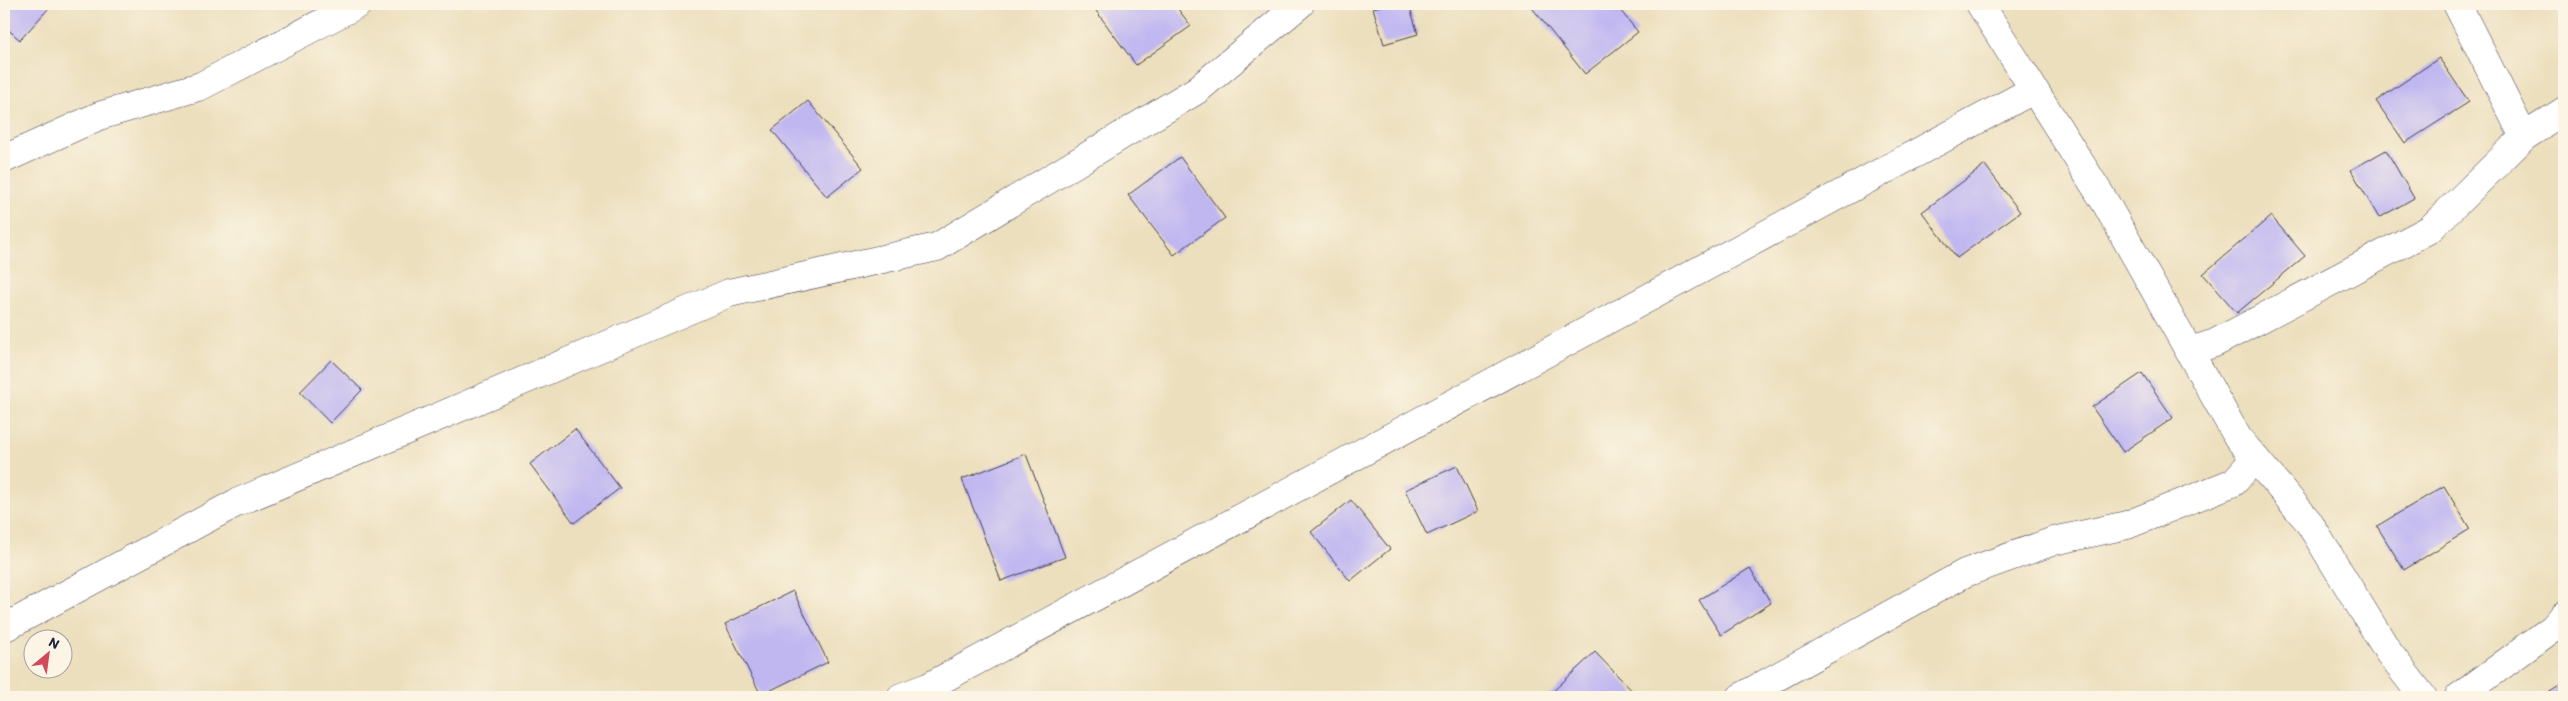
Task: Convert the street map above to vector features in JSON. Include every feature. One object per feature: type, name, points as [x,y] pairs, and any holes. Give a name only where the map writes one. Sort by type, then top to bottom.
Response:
[{"type":"street","points":[[4,159],[99,116],[201,86],[358,4]]},
{"type":"street","points":[[4,628],[236,503],[729,293],[937,247],[1197,90],[1300,4]]},
{"type":"street","points":[[1980,4],[2105,202],[2238,438],[2308,521],[2389,653],[2423,697]]},
{"type":"street","points":[[2457,4],[2524,138]]},
{"type":"street","points":[[901,697],[928,687],[2033,90]]},
{"type":"street","points":[[2190,351],[2214,344],[2430,229],[2524,138],[2564,111]]},
{"type":"street","points":[[1741,697],[1965,573],[2054,541],[2127,525],[2234,482],[2255,458]]},
{"type":"street","points":[[2459,697],[2552,628],[2564,615]]},
{"type":"building","points":[[10,4],[44,4],[49,8],[20,40],[4,26],[4,11]]},
{"type":"building","points":[[1091,4],[1174,4],[1191,26],[1136,65]]},
{"type":"building","points":[[1387,4],[1409,4],[1418,34],[1384,44],[1373,8]]},
{"type":"building","points":[[1529,4],[1615,4],[1638,32],[1585,74]]},
{"type":"building","points":[[2439,58],[2469,102],[2405,143],[2376,101]]},
{"type":"building","points":[[808,101],[863,168],[827,197],[772,130]]},
{"type":"building","points":[[2386,150],[2414,198],[2379,218],[2351,170]]},
{"type":"building","points":[[1180,157],[1225,218],[1174,255],[1128,195]]},
{"type":"building","points":[[1985,165],[2020,212],[1957,258],[1922,212]]},
{"type":"building","points":[[2271,216],[2305,256],[2237,313],[2203,274]]},
{"type":"building","points":[[331,360],[362,390],[330,423],[300,392]]},
{"type":"building","points":[[2142,373],[2173,418],[2123,452],[2092,407]]},
{"type":"building","points":[[575,429],[620,488],[574,523],[530,464]]},
{"type":"building","points":[[1026,454],[1065,557],[1001,581],[962,479]]},
{"type":"building","points":[[1457,466],[1478,511],[1427,535],[1405,490]]},
{"type":"building","points":[[2444,486],[2470,529],[2404,570],[2377,526]]},
{"type":"building","points":[[1351,500],[1390,549],[1350,581],[1311,532]]},
{"type":"building","points":[[1750,568],[1771,603],[1721,635],[1699,600]]},
{"type":"building","points":[[793,591],[828,662],[761,695],[725,624]]},
{"type":"building","points":[[1595,652],[1638,697],[1547,697]]},
{"type":"building","points":[[2564,683],[2564,697],[2542,697]]}]
